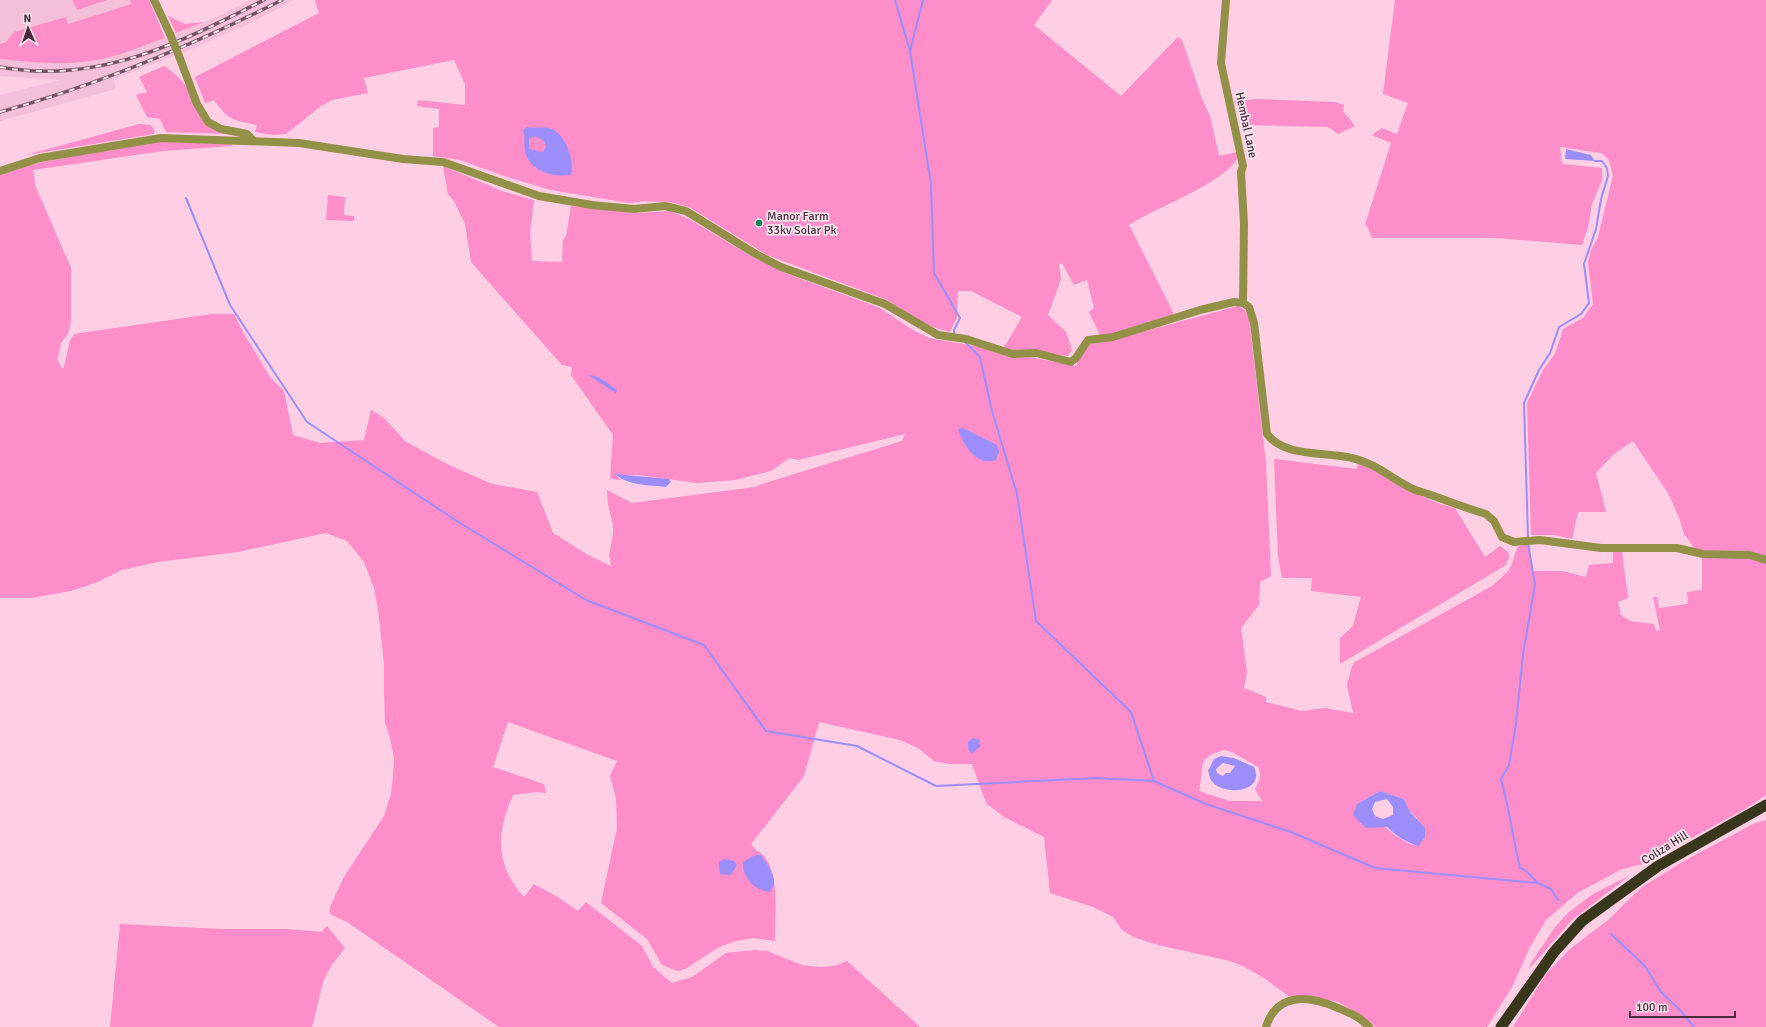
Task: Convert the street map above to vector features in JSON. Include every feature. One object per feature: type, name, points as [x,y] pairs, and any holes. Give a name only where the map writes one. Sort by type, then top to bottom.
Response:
[{"type":"highway","name":"Coliza Hill","points":[[1501,1027],[1554,952],[1582,921],[1658,866],[1766,805]]},
{"type":"street","points":[[154,0],[170,34],[197,104],[208,122],[221,129],[247,134],[252,140]]},
{"type":"street","name":"Hembal Lane","points":[[1226,0],[1221,63],[1243,166],[1241,172],[1244,224],[1243,303]]},
{"type":"street","points":[[0,171],[40,158],[161,138],[252,140],[299,143],[403,159],[443,162],[539,196],[592,205],[634,209],[665,206],[686,211],[754,254],[781,267],[885,304],[938,335],[1012,354],[1036,353],[1071,362],[1076,358],[1088,340],[1113,337],[1200,310],[1234,302],[1243,303],[1249,308],[1254,323],[1267,434],[1272,440],[1284,447],[1303,451],[1333,454],[1366,462],[1412,489],[1486,514],[1494,521],[1502,537],[1514,542],[1533,540],[1600,548],[1677,548],[1703,554],[1750,555],[1766,560]]},
{"type":"street","points":[[1266,1027],[1271,1016],[1281,1005],[1289,1000],[1299,999],[1310,999],[1350,1012],[1369,1027]]},
{"type":"shaded area","points":[[0,0],[72,0],[77,10],[109,0],[130,0],[131,4],[67,25],[65,17],[0,44]]},
{"type":"shaded area","points":[[72,0],[108,0],[77,10]]},
{"type":"shaded area","points":[[130,0],[149,0],[165,38],[117,55],[76,63],[25,62],[0,59],[0,44],[6,42],[14,32],[66,17],[68,24],[131,4]]},
{"type":"shaded area","points":[[250,0],[294,0],[249,24],[185,52],[114,79],[116,89],[0,121],[0,95],[60,80],[0,76],[0,59],[26,62],[61,63],[101,59],[165,38],[221,15]]},
{"type":"shaded area","points":[[315,0],[1052,0],[1034,25],[1121,96],[1178,37],[1182,40],[1202,99],[1210,116],[1219,156],[1237,152],[1238,158],[1230,168],[1204,186],[1129,225],[1174,314],[1116,334],[1100,335],[1089,312],[1094,308],[1087,280],[1074,285],[1062,263],[1059,264],[1061,279],[1048,315],[1066,332],[1072,350],[1068,356],[1003,349],[1022,317],[971,291],[958,291],[957,317],[950,332],[926,325],[887,300],[767,255],[689,207],[670,202],[646,201],[629,203],[551,190],[504,176],[460,160],[433,156],[433,128],[439,127],[439,109],[417,106],[418,100],[465,105],[465,84],[454,60],[364,78],[368,93],[332,100],[321,106],[286,134],[273,135],[255,132],[257,125],[242,122],[228,116],[214,100],[205,103],[195,77],[319,13]]},
{"type":"shaded area","points":[[1395,0],[1766,0],[1766,556],[1750,551],[1696,550],[1684,534],[1679,517],[1668,493],[1633,441],[1614,454],[1596,473],[1606,512],[1578,512],[1572,539],[1554,535],[1531,535],[1527,403],[1543,370],[1555,354],[1563,329],[1583,318],[1593,304],[1588,263],[1591,250],[1598,237],[1613,176],[1609,160],[1601,153],[1560,147],[1562,164],[1602,168],[1602,180],[1592,204],[1588,227],[1582,245],[1496,238],[1372,238],[1367,226],[1365,225],[1391,143],[1372,135],[1382,128],[1397,134],[1408,103],[1383,94]]},
{"type":"shaded area","points":[[168,16],[185,24],[204,22],[176,33]]},
{"type":"shaded area","points":[[164,66],[184,83],[202,119],[233,134],[166,132],[160,119],[147,117],[136,95],[147,92],[139,77]]},
{"type":"shaded area","points":[[1258,99],[1335,102],[1344,105],[1343,111],[1355,126],[1338,134],[1328,127],[1246,125],[1234,101]]},
{"type":"shaded area","points":[[139,124],[151,125],[154,130],[154,134],[26,155]]},
{"type":"shaded area","points":[[527,127],[546,128],[557,132],[568,149],[572,163],[571,175],[551,174],[539,170],[534,166],[526,155],[523,130]],"holes":[[[535,136],[544,141],[546,146],[543,152],[529,149],[529,139]]]},
{"type":"shaded area","points":[[154,141],[232,143],[232,146],[163,151],[33,170],[35,185],[71,268],[71,320],[68,334],[61,343],[57,360],[63,370],[70,341],[74,334],[212,314],[234,314],[270,377],[284,391],[293,435],[320,443],[364,440],[371,410],[384,418],[406,442],[449,465],[492,484],[537,492],[553,533],[588,555],[611,566],[609,555],[613,525],[608,504],[607,490],[632,503],[755,487],[902,441],[905,434],[798,460],[789,458],[771,471],[735,480],[697,483],[637,475],[616,475],[621,480],[610,479],[613,435],[571,375],[572,367],[562,365],[471,262],[465,224],[454,201],[448,194],[443,166],[502,191],[534,200],[530,232],[532,261],[562,262],[563,240],[566,236],[571,206],[637,213],[670,211],[689,219],[751,256],[785,273],[880,308],[911,329],[929,338],[981,347],[1007,356],[1029,357],[1077,366],[1077,361],[1088,344],[1138,333],[1238,306],[1245,310],[1249,318],[1266,463],[1271,576],[1260,582],[1259,605],[1241,628],[1247,672],[1244,688],[1266,697],[1266,702],[1302,711],[1325,708],[1353,713],[1347,685],[1353,663],[1492,586],[1509,570],[1517,548],[1522,546],[1521,542],[1529,543],[1533,571],[1562,571],[1586,577],[1589,565],[1613,563],[1613,552],[1622,552],[1628,598],[1618,602],[1621,615],[1630,621],[1654,624],[1656,631],[1660,630],[1653,597],[1657,597],[1659,608],[1688,604],[1687,592],[1702,590],[1702,557],[1739,557],[1766,562],[1766,795],[1745,809],[1643,864],[1622,869],[1579,892],[1569,900],[1546,920],[1530,947],[1512,987],[1487,1027],[1376,1027],[1359,1014],[1338,1002],[1313,997],[1290,997],[1264,978],[1245,967],[1230,961],[1158,945],[1136,938],[1123,931],[1113,917],[1093,907],[1050,893],[1044,837],[1004,817],[986,803],[972,764],[949,764],[934,761],[918,748],[900,740],[819,722],[804,776],[751,844],[764,856],[769,864],[775,885],[775,941],[753,938],[736,941],[719,947],[685,969],[678,971],[662,965],[647,939],[601,903],[617,828],[616,798],[610,776],[617,761],[508,722],[493,767],[544,784],[546,793],[536,792],[513,795],[503,822],[501,848],[503,861],[515,885],[524,897],[534,884],[556,896],[578,911],[586,902],[642,946],[653,967],[672,983],[692,977],[726,953],[755,950],[767,951],[802,965],[820,967],[835,966],[847,961],[920,1027],[499,1027],[347,922],[330,914],[330,907],[344,877],[384,816],[391,794],[394,759],[390,737],[385,723],[384,664],[378,609],[374,588],[364,562],[347,541],[326,533],[238,552],[158,562],[122,570],[95,583],[71,591],[31,598],[0,598],[0,173],[42,162]],"holes":[[[1224,750],[1232,752],[1258,767],[1260,776],[1255,789],[1262,801],[1229,801],[1199,791],[1202,764],[1204,760],[1208,756]],[[1380,791],[1404,799],[1410,812],[1417,818],[1418,846],[1408,843],[1396,836],[1357,804]]]},
{"type":"shaded area","points":[[1566,149],[1591,155],[1595,161],[1565,159]]},
{"type":"shaded area","points":[[328,195],[345,197],[344,215],[354,216],[354,221],[326,220]]},
{"type":"shaded area","points":[[588,375],[596,376],[604,380],[617,390],[616,393]]},
{"type":"shaded area","points":[[963,428],[997,445],[999,452],[996,460],[983,460],[972,453],[963,442],[960,435],[958,429]]},
{"type":"shaded area","points":[[1274,459],[1357,469],[1358,463],[1430,500],[1455,508],[1485,557],[1500,546],[1508,552],[1509,557],[1506,565],[1340,664],[1340,638],[1353,626],[1361,597],[1311,591],[1312,578],[1282,578],[1278,556]]},
{"type":"shaded area","points":[[615,474],[669,479],[671,482],[666,487],[639,484],[626,481]]},
{"type":"shaded area","points":[[973,738],[980,740],[978,743],[981,745],[972,754],[968,749],[968,742]]},
{"type":"shaded area","points":[[1221,756],[1234,758],[1254,767],[1256,776],[1254,782],[1249,787],[1241,790],[1224,789],[1216,785],[1211,780],[1208,771],[1214,759]],"holes":[[[1223,763],[1235,766],[1230,773],[1226,773],[1223,776],[1217,773],[1216,769]]]},
{"type":"shaded area","points":[[1380,791],[1404,799],[1410,812],[1425,828],[1425,837],[1418,846],[1409,843],[1387,827],[1366,828],[1353,815],[1357,804]],"holes":[[[1387,799],[1393,807],[1393,815],[1383,819],[1375,816],[1372,809],[1375,802]]]},
{"type":"shaded area","points":[[1766,820],[1766,1027],[1513,1027],[1546,974],[1570,949],[1608,920],[1642,887],[1684,861],[1753,824]]},
{"type":"shaded area","points":[[755,855],[761,855],[772,872],[774,883],[770,892],[759,889],[747,878],[743,868],[743,862]]},
{"type":"shaded area","points":[[724,859],[734,861],[737,865],[730,875],[720,874],[719,862]]},
{"type":"shaded area","points":[[1629,876],[1572,920],[1529,969],[1531,963],[1555,927],[1568,913],[1593,894]]},
{"type":"shaded area","points":[[120,924],[223,929],[288,929],[321,932],[327,926],[345,948],[331,966],[323,982],[312,1027],[110,1027]]},
{"type":"waterway","points":[[895,0],[910,51]]},
{"type":"waterway","points":[[923,0],[910,51],[931,184],[934,273],[960,318],[954,330],[954,334]]},
{"type":"waterway","points":[[1528,538],[1524,403],[1539,370],[1550,353],[1559,327],[1581,314],[1589,303],[1584,264],[1596,229],[1601,199],[1608,176],[1607,168],[1602,161],[1595,161]]},
{"type":"waterway","points":[[186,198],[230,305],[307,422],[460,523],[586,600],[704,645],[766,731],[857,746],[936,786],[1096,778],[1154,781]]},
{"type":"waterway","points":[[964,341],[980,357],[992,411],[1017,494],[1036,621],[1131,712],[1154,781],[1206,804],[1291,832],[1375,868],[1538,883]]},
{"type":"waterway","points":[[1528,543],[1535,585],[1523,654],[1516,724],[1509,765],[1501,779],[1520,868],[1525,870],[1538,883],[1551,889],[1558,900]]},
{"type":"waterway","points":[[1611,934],[1645,966],[1661,992],[1680,1010],[1694,1027]]},
{"type":"railway","points":[[0,67],[36,71],[70,70],[104,65],[169,45],[264,0]]},
{"type":"railway","points":[[0,112],[73,90],[144,63],[179,49],[282,0]]},
{"type":"place","name":"Manor Farm 33kv Solar Pk","points":[[759,223]]}]
